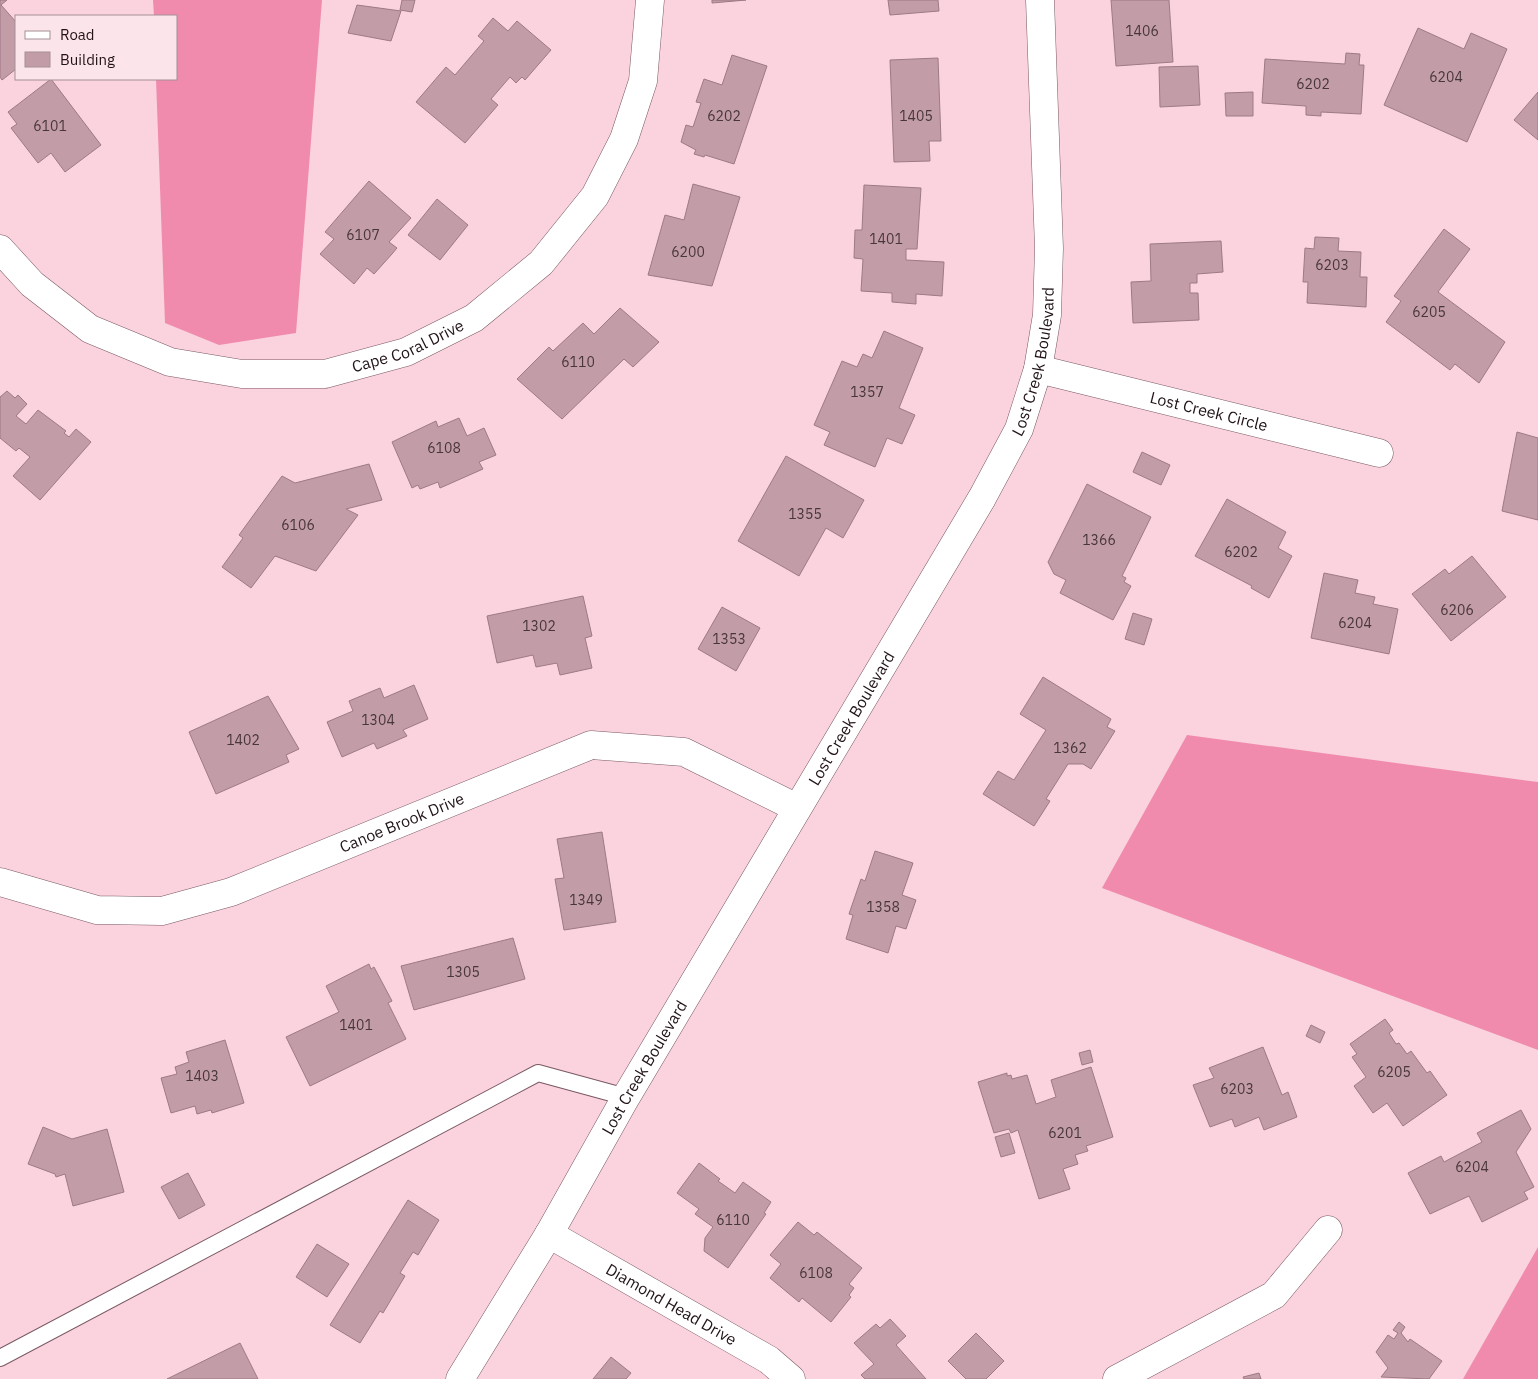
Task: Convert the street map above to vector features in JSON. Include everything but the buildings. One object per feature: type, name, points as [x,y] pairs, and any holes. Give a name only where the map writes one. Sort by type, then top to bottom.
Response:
[{"type":"street","name":"Cape Coral Drive","points":[[0,249],[32,284],[90,329],[170,362],[242,374],[325,374],[406,352],[474,318],[511,288],[541,263],[595,196],[624,139],[643,82],[650,0]]},
{"type":"street","name":"Lost Creek Boulevard","points":[[460,1379],[549,1234],[626,1097],[982,498],[1018,429],[1038,369],[1047,315],[1049,248],[1040,0]]},
{"type":"street","name":"Lost Creek Circle","points":[[1038,369],[1379,453]]},
{"type":"street","name":"Canoe Brook Drive","points":[[0,882],[97,910],[162,911],[231,892],[591,744],[684,752],[797,808]]},
{"type":"street","points":[[1117,1379],[1274,1295],[1328,1230]]},
{"type":"street","name":"Diamond Head Drive","points":[[549,1234],[769,1360],[791,1379]]},
{"type":"lane","points":[[0,1358],[538,1073],[626,1097]]},
{"type":"shaded area","points":[[153,0],[322,0],[296,333],[219,345],[165,323],[156,80],[178,80],[178,15],[154,15]]},
{"type":"shaded area","points":[[1187,735],[1538,782],[1538,1050],[1102,888]]},
{"type":"shaded area","points":[[1538,1247],[1538,1379],[1463,1379]]}]
